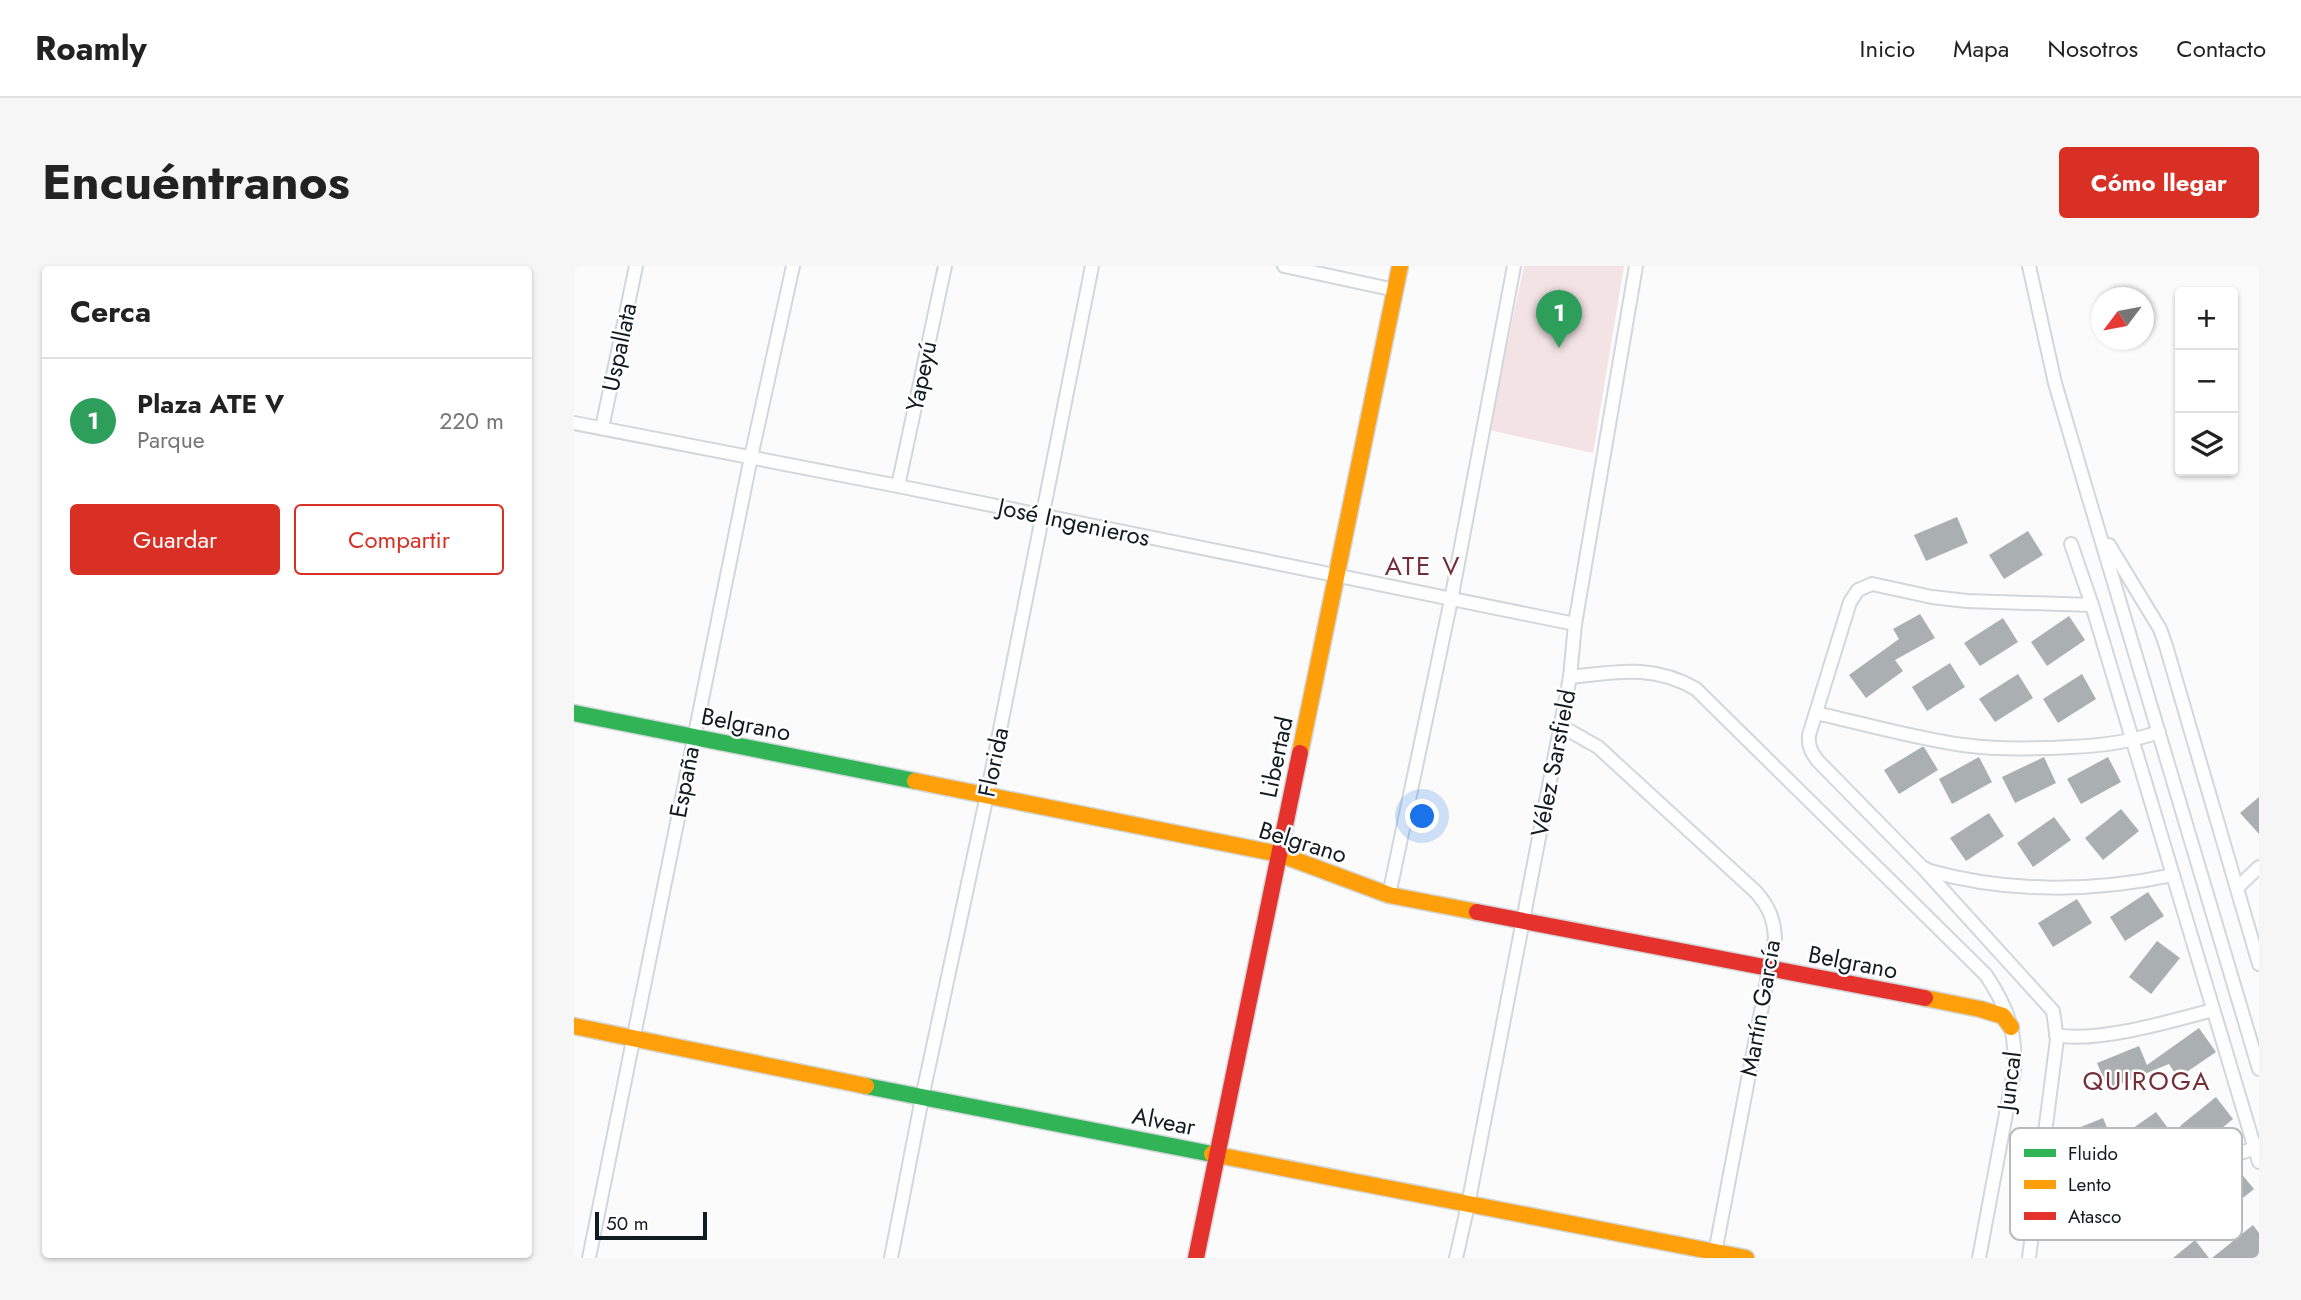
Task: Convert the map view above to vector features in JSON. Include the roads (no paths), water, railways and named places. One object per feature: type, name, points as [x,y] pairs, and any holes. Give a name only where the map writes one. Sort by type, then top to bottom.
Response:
[{"type":"street","name":"Uspallata","points":[[602,428],[636,266]]},
{"type":"street","name":"España","points":[[589,1258],[751,457],[793,266]]},
{"type":"street","name":"Yapeyú","points":[[898,486],[945,266]]},
{"type":"street","name":"Florida","points":[[891,1258],[1044,517],[1092,266]]},
{"type":"street","points":[[1284,266],[1395,290]]},
{"type":"street","name":"Libertad","points":[[1196,1258],[1400,266]]},
{"type":"street","points":[[1390,895],[1451,600],[1514,266]]},
{"type":"street","name":"Vélez Sarsfield","points":[[1456,1258],[1570,677],[1575,624],[1636,266]]},
{"type":"street","points":[[2029,266],[2055,383],[2259,1069]]},
{"type":"street","name":"José Ingenieros","points":[[574,423],[1575,624]]},
{"type":"street","points":[[2099,530],[2163,638],[2259,964]]},
{"type":"street","points":[[2071,544],[2092,605],[2259,1163]]},
{"type":"street","points":[[2045,1128],[2056,1035],[2053,1011],[1922,867],[1811,753],[1808,744],[1850,602],[1858,590],[1872,584],[1932,597],[1967,601],[2092,605]]},
{"type":"street","name":"Juncal","points":[[1570,677],[1625,671],[1661,674],[1677,678],[1696,689],[1986,975],[2002,999],[2015,1047],[2014,1071],[1979,1258]]},
{"type":"street","name":"Belgrano","points":[[574,713],[1279,854],[1390,895],[1980,1009],[2003,1016],[2011,1027]]},
{"type":"street","points":[[1816,713],[1949,743],[2014,750],[2133,741],[2159,732]]},
{"type":"street","name":"Martín García","points":[[1561,726],[1598,747],[1765,902],[1774,921],[1775,938],[1715,1255]]},
{"type":"street","points":[[1922,867],[1936,873],[1989,883],[2050,887],[2103,887],[2173,875]]},
{"type":"street","points":[[2237,888],[2259,867]]},
{"type":"street","points":[[2056,1035],[2081,1036],[2149,1027],[2213,1010]]},
{"type":"street","name":"Alvear","points":[[574,1026],[922,1098],[1217,1154],[1715,1255],[1746,1258]]},
{"type":"street","points":[[2242,1151],[2255,1147]]},
{"type":"street","points":[[2029,1258],[2031,1240]]},
{"type":"place","name":"Plaza ATE V","points":[[1559,348]]},
{"type":"district","name":"ATE V","points":[[1423,566]]},
{"type":"district","name":"QUIROGA","points":[[2147,1081]]}]
